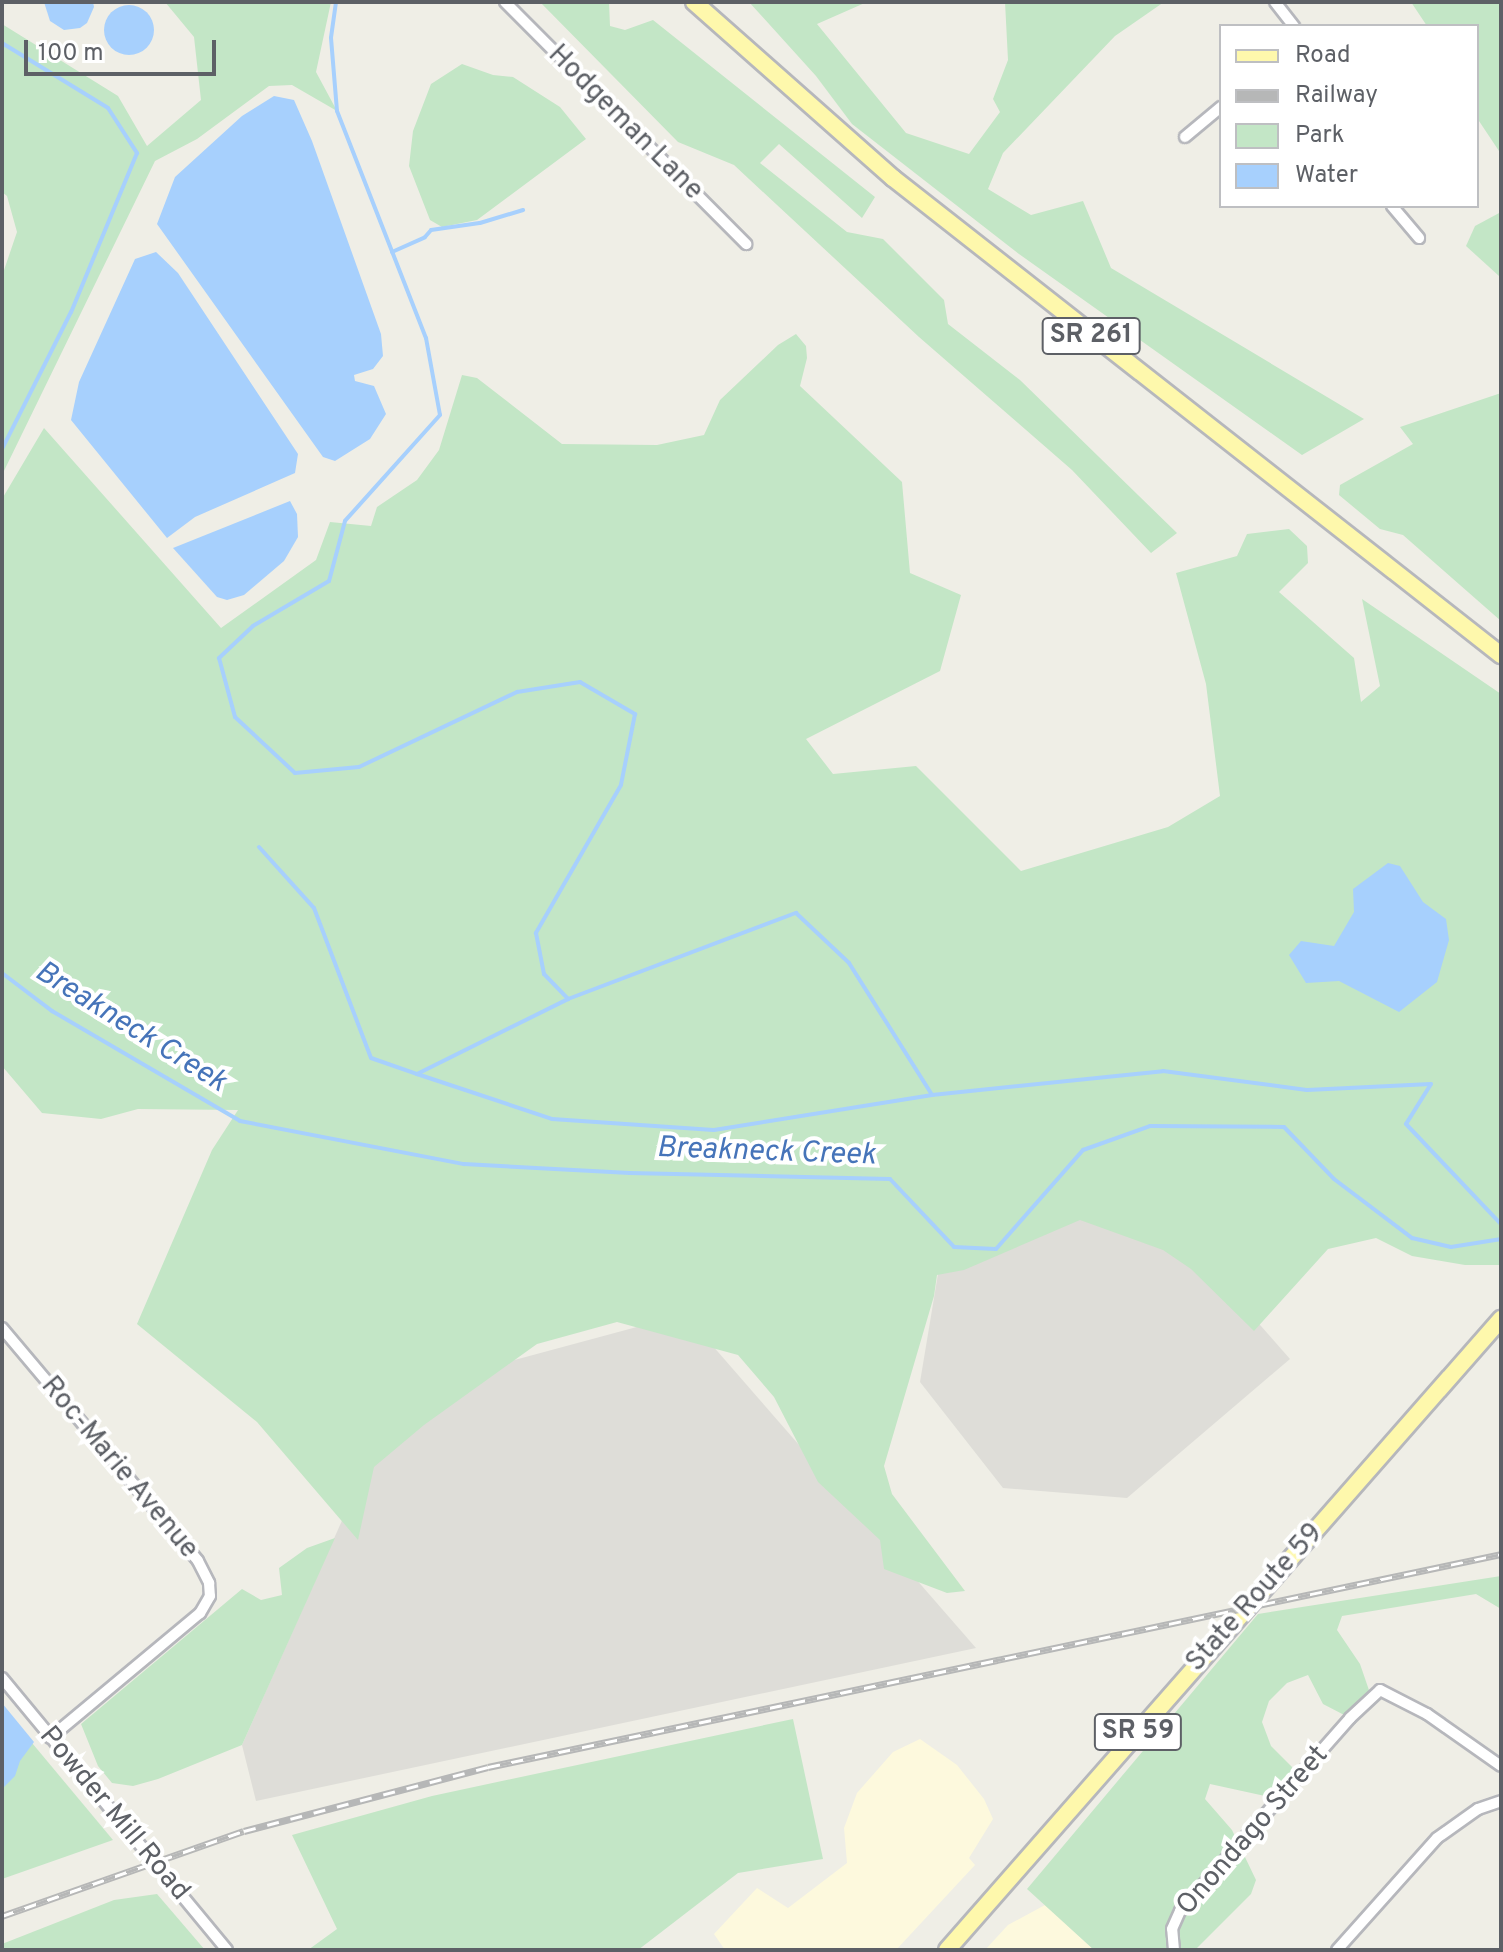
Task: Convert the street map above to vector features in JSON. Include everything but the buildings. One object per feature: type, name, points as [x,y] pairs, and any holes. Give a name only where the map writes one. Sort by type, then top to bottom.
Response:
[{"type":"main road","name":"SR 261","points":[[694,2],[800,98],[962,234],[1501,655]]},
{"type":"main road","name":"State Route 59","points":[[947,1950],[1500,1321]]},
{"type":"street","name":"Hodgeman Lane","points":[[505,2],[746,244]]},
{"type":"street","points":[[1275,2],[1292,24]]},
{"type":"street","points":[[1185,137],[1219,109]]},
{"type":"street","points":[[1394,208],[1419,238]]},
{"type":"street","name":"Roc-Marie Avenue","points":[[2,1328],[198,1561],[209,1583],[210,1596],[200,1613],[50,1738]]},
{"type":"street","name":"Powder Mill Road","points":[[2,1678],[227,1950]]},
{"type":"street","name":"Onondago Street","points":[[1174,1950],[1172,1929],[1180,1911],[1258,1827],[1350,1718],[1380,1690],[1427,1714],[1501,1766]]},
{"type":"street","points":[[1337,1950],[1437,1838],[1478,1809],[1501,1801]]},
{"type":"shaded area","points":[[1076,1213],[1193,1249],[1290,1359],[1127,1498],[1003,1488],[920,1382],[938,1274]]},
{"type":"shaded area","points":[[685,1314],[976,1648],[256,1801],[242,1745],[369,1460],[429,1383]]},
{"type":"shaded area","points":[[920,1739],[957,1765],[984,1799],[993,1819],[969,1858],[975,1865],[896,1950],[725,1950],[714,1934],[757,1888],[788,1908],[847,1863],[844,1828],[857,1793],[893,1752]]},
{"type":"shaded area","points":[[1045,1905],[1094,1950],[985,1950],[1008,1925]]},
{"type":"green space","points":[[165,2],[331,2],[316,72],[337,111],[292,85],[269,86],[197,139],[155,161],[2,475],[2,276],[17,232],[7,196],[2,192],[2,24],[118,96],[147,146],[201,100],[194,37]]},
{"type":"green space","points":[[540,2],[609,2],[610,26],[625,30],[653,20],[875,197],[862,218],[779,144],[760,163],[847,232],[883,239],[944,300],[948,324],[1020,380],[1177,533],[1151,553],[1072,470],[919,337],[734,165],[678,142]]},
{"type":"green space","points":[[749,2],[867,2],[817,24],[906,133],[969,154],[1000,112],[993,99],[1008,60],[1005,2],[1164,2],[1115,36],[1003,153],[988,189],[1031,215],[1083,201],[1111,268],[1364,419],[1302,455],[1019,254],[852,124],[816,76]]},
{"type":"green space","points":[[1411,2],[1501,2],[1501,154],[1479,121],[1479,24],[1426,24]]},
{"type":"green space","points":[[462,64],[493,75],[513,77],[560,107],[586,139],[477,220],[442,227],[430,220],[409,166],[413,131],[431,84]]},
{"type":"green space","points":[[1501,212],[1499,276],[1466,246],[1475,226]]},
{"type":"green space","points":[[796,334],[806,346],[807,358],[800,386],[902,482],[910,573],[961,595],[940,671],[806,739],[833,774],[916,766],[1021,871],[1168,827],[1220,796],[1206,684],[1176,573],[1237,556],[1247,534],[1289,529],[1307,546],[1308,563],[1279,592],[1354,658],[1361,702],[1380,686],[1362,599],[1501,694],[1501,1265],[1465,1265],[1412,1256],[1376,1238],[1328,1249],[1254,1331],[1191,1269],[1163,1250],[1080,1220],[964,1270],[937,1275],[934,1296],[884,1466],[892,1494],[965,1591],[947,1593],[884,1569],[880,1540],[818,1482],[774,1397],[738,1355],[617,1322],[537,1344],[424,1425],[374,1467],[358,1540],[257,1422],[137,1324],[212,1150],[238,1110],[138,1109],[101,1119],[42,1113],[2,1066],[2,499],[44,428],[221,628],[316,560],[330,522],[371,526],[377,507],[417,480],[439,450],[462,375],[477,378],[562,444],[657,445],[704,435],[720,400],[778,345]]},
{"type":"green space","points":[[1501,393],[1501,621],[1403,535],[1380,529],[1339,495],[1340,485],[1413,444],[1400,427]]},
{"type":"green space","points":[[335,1538],[242,1745],[158,1779],[133,1786],[112,1783],[98,1766],[81,1724],[242,1589],[261,1600],[282,1595],[279,1568],[307,1548]]},
{"type":"green space","points":[[1501,1576],[1501,1609],[1476,1594],[1342,1616],[1337,1630],[1360,1664],[1371,1696],[1350,1718],[1323,1704],[1308,1675],[1287,1683],[1269,1701],[1262,1722],[1271,1746],[1294,1769],[1284,1783],[1265,1796],[1210,1784],[1205,1799],[1232,1830],[1256,1880],[1251,1894],[1195,1950],[1094,1950],[1027,1889],[1258,1614]]},
{"type":"green space","points":[[2,1707],[113,1840],[2,1879]]},
{"type":"green space","points":[[793,1719],[823,1859],[738,1873],[638,1950],[308,1950],[337,1929],[292,1835],[432,1796]]},
{"type":"green space","points":[[157,1894],[205,1950],[2,1950],[2,1944],[114,1900]]},
{"type":"water","points":[[44,2],[93,2],[94,7],[87,23],[80,28],[64,30],[50,21]]},
{"type":"water","points":[[129,5],[147,12],[154,30],[147,48],[129,55],[111,48],[104,30],[111,12]]},
{"type":"water","points":[[274,96],[294,100],[312,141],[381,334],[383,356],[373,369],[354,375],[355,381],[374,386],[386,414],[370,439],[335,461],[323,457],[157,224],[175,177],[242,116]]},
{"type":"water","points":[[156,252],[178,273],[298,454],[295,473],[195,517],[167,538],[71,420],[79,382],[135,259]]},
{"type":"water","points":[[290,501],[297,514],[298,537],[284,561],[244,595],[227,600],[217,597],[173,548]]},
{"type":"water","points":[[1388,863],[1400,866],[1423,902],[1446,919],[1449,940],[1437,982],[1399,1012],[1339,981],[1306,983],[1289,955],[1301,941],[1334,946],[1354,912],[1353,889]]},
{"type":"water","points":[[2,1703],[34,1742],[20,1761],[15,1776],[2,1789]]},
{"type":"waterway","points":[[336,2],[331,38],[337,111],[426,338],[440,415],[345,521],[329,581],[253,626],[219,658],[235,717],[295,773],[359,767],[517,692],[580,682],[635,714],[621,785],[536,933],[544,974],[568,999],[796,913],[849,963],[932,1095],[1163,1071],[1307,1090],[1431,1084],[1406,1124],[1501,1224]]},
{"type":"waterway","name":"Breakneck Creek","points":[[2,43],[108,108],[137,153],[71,312],[2,449]]},
{"type":"waterway","points":[[392,252],[425,237],[431,230],[480,223],[523,210]]},
{"type":"waterway","points":[[259,847],[314,908],[371,1058],[417,1074],[568,999]]},
{"type":"waterway","name":"Breakneck Creek","points":[[2,973],[52,1011],[240,1121],[464,1164],[630,1173],[890,1179],[954,1247],[996,1249],[1083,1150],[1150,1126],[1284,1127],[1334,1179],[1412,1238],[1451,1247],[1501,1239]]},
{"type":"waterway","points":[[417,1074],[552,1119],[714,1130],[932,1095]]},
{"type":"railway","points":[[2,1916],[244,1831],[488,1767],[1501,1554]]}]
